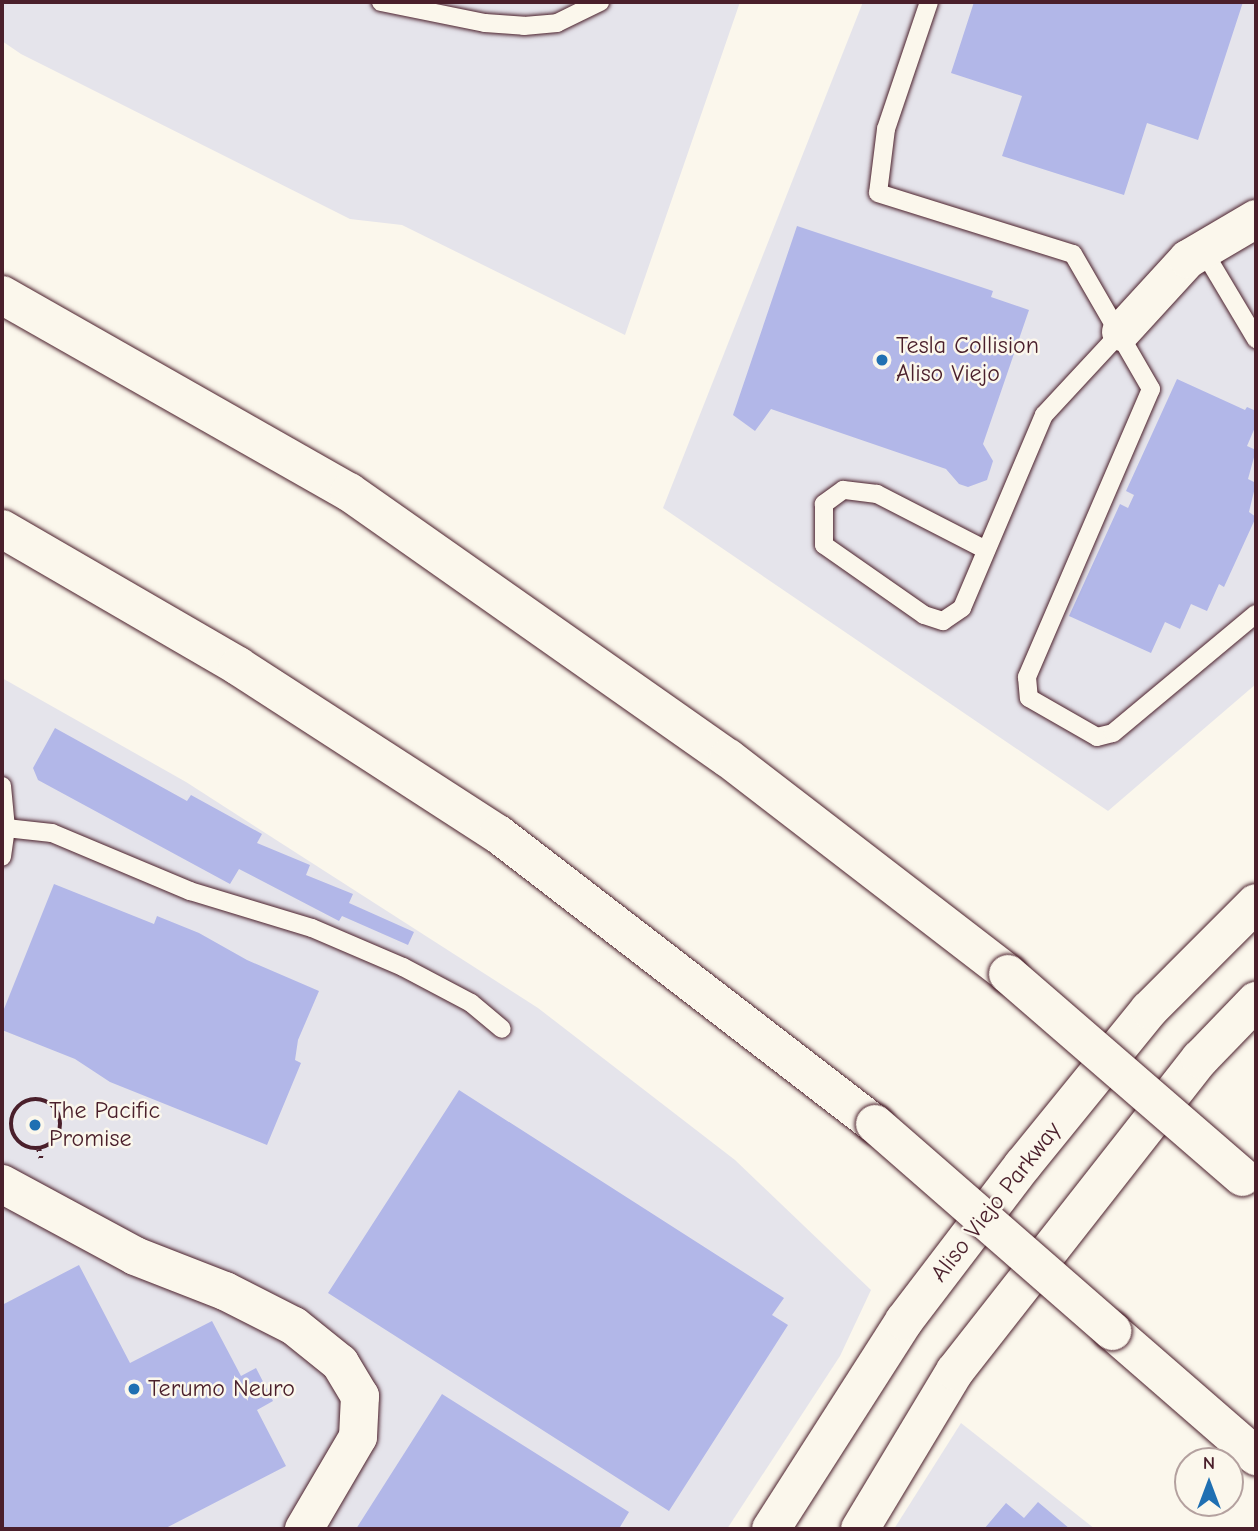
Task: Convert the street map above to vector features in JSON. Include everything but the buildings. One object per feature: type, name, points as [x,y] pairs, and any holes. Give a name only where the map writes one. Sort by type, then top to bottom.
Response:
[{"type":"main road","points":[[1121,332],[1188,259],[1256,219]]},
{"type":"main road","points":[[2,295],[349,492],[728,758],[1008,974],[1249,1183]]},
{"type":"main road","points":[[2,529],[238,666],[498,834],[875,1124],[1256,1456]]},
{"type":"main road","name":"Aliso Viejo Parkway","points":[[771,1529],[904,1321],[1015,1176],[1149,1010],[1256,903]]},
{"type":"main road","points":[[860,1529],[955,1371],[1200,1059],[1256,1002]]},
{"type":"main road","points":[[4,1191],[135,1256],[225,1291],[294,1326],[340,1363],[360,1396],[358,1437],[304,1529]]},
{"type":"main road","points":[[1222,1428],[1256,1462]]},
{"type":"lane","points":[[382,2],[485,23],[524,26],[557,23],[600,2]]},
{"type":"lane","points":[[929,2],[886,129],[878,193],[1073,254],[1121,332],[1151,389],[1147,405],[1027,677],[1029,698],[1097,737],[1114,733],[1256,614]]},
{"type":"lane","points":[[1203,250],[1256,340]]},
{"type":"lane","points":[[986,550],[877,494],[843,490],[824,504],[824,545],[924,615],[943,621],[962,608],[1044,415],[1121,332]]},
{"type":"lane","points":[[2,786],[6,828],[2,857]]},
{"type":"lane","points":[[6,828],[52,834],[190,891],[312,928],[460,997],[502,1029]]},
{"type":"path","points":[[37,1098],[53,1105],[61,1128],[53,1142],[39,1149],[17,1140],[11,1125],[21,1103],[37,1098]]},
{"type":"path","points":[[2,1124],[11,1125]]},
{"type":"path","points":[[39,1149],[42,1160]]},
{"type":"shaded area","points":[[2,2],[740,2],[625,335],[402,225],[350,219],[21,54],[2,41]]},
{"type":"shaded area","points":[[863,2],[1256,2],[1256,684],[1108,811],[663,508]]},
{"type":"shaded area","points":[[2,678],[186,782],[538,1008],[735,1160],[871,1290],[840,1356],[727,1529],[2,1529]]},
{"type":"shaded area","points":[[961,1423],[1095,1529],[894,1529]]},
{"type":"place","name":"Tesla Collision Aliso Viejo","points":[[882,360]]},
{"type":"place","name":"The Pacific Promise","points":[[35,1125]]},
{"type":"place","name":"Terumo Neuro","points":[[134,1389]]}]
